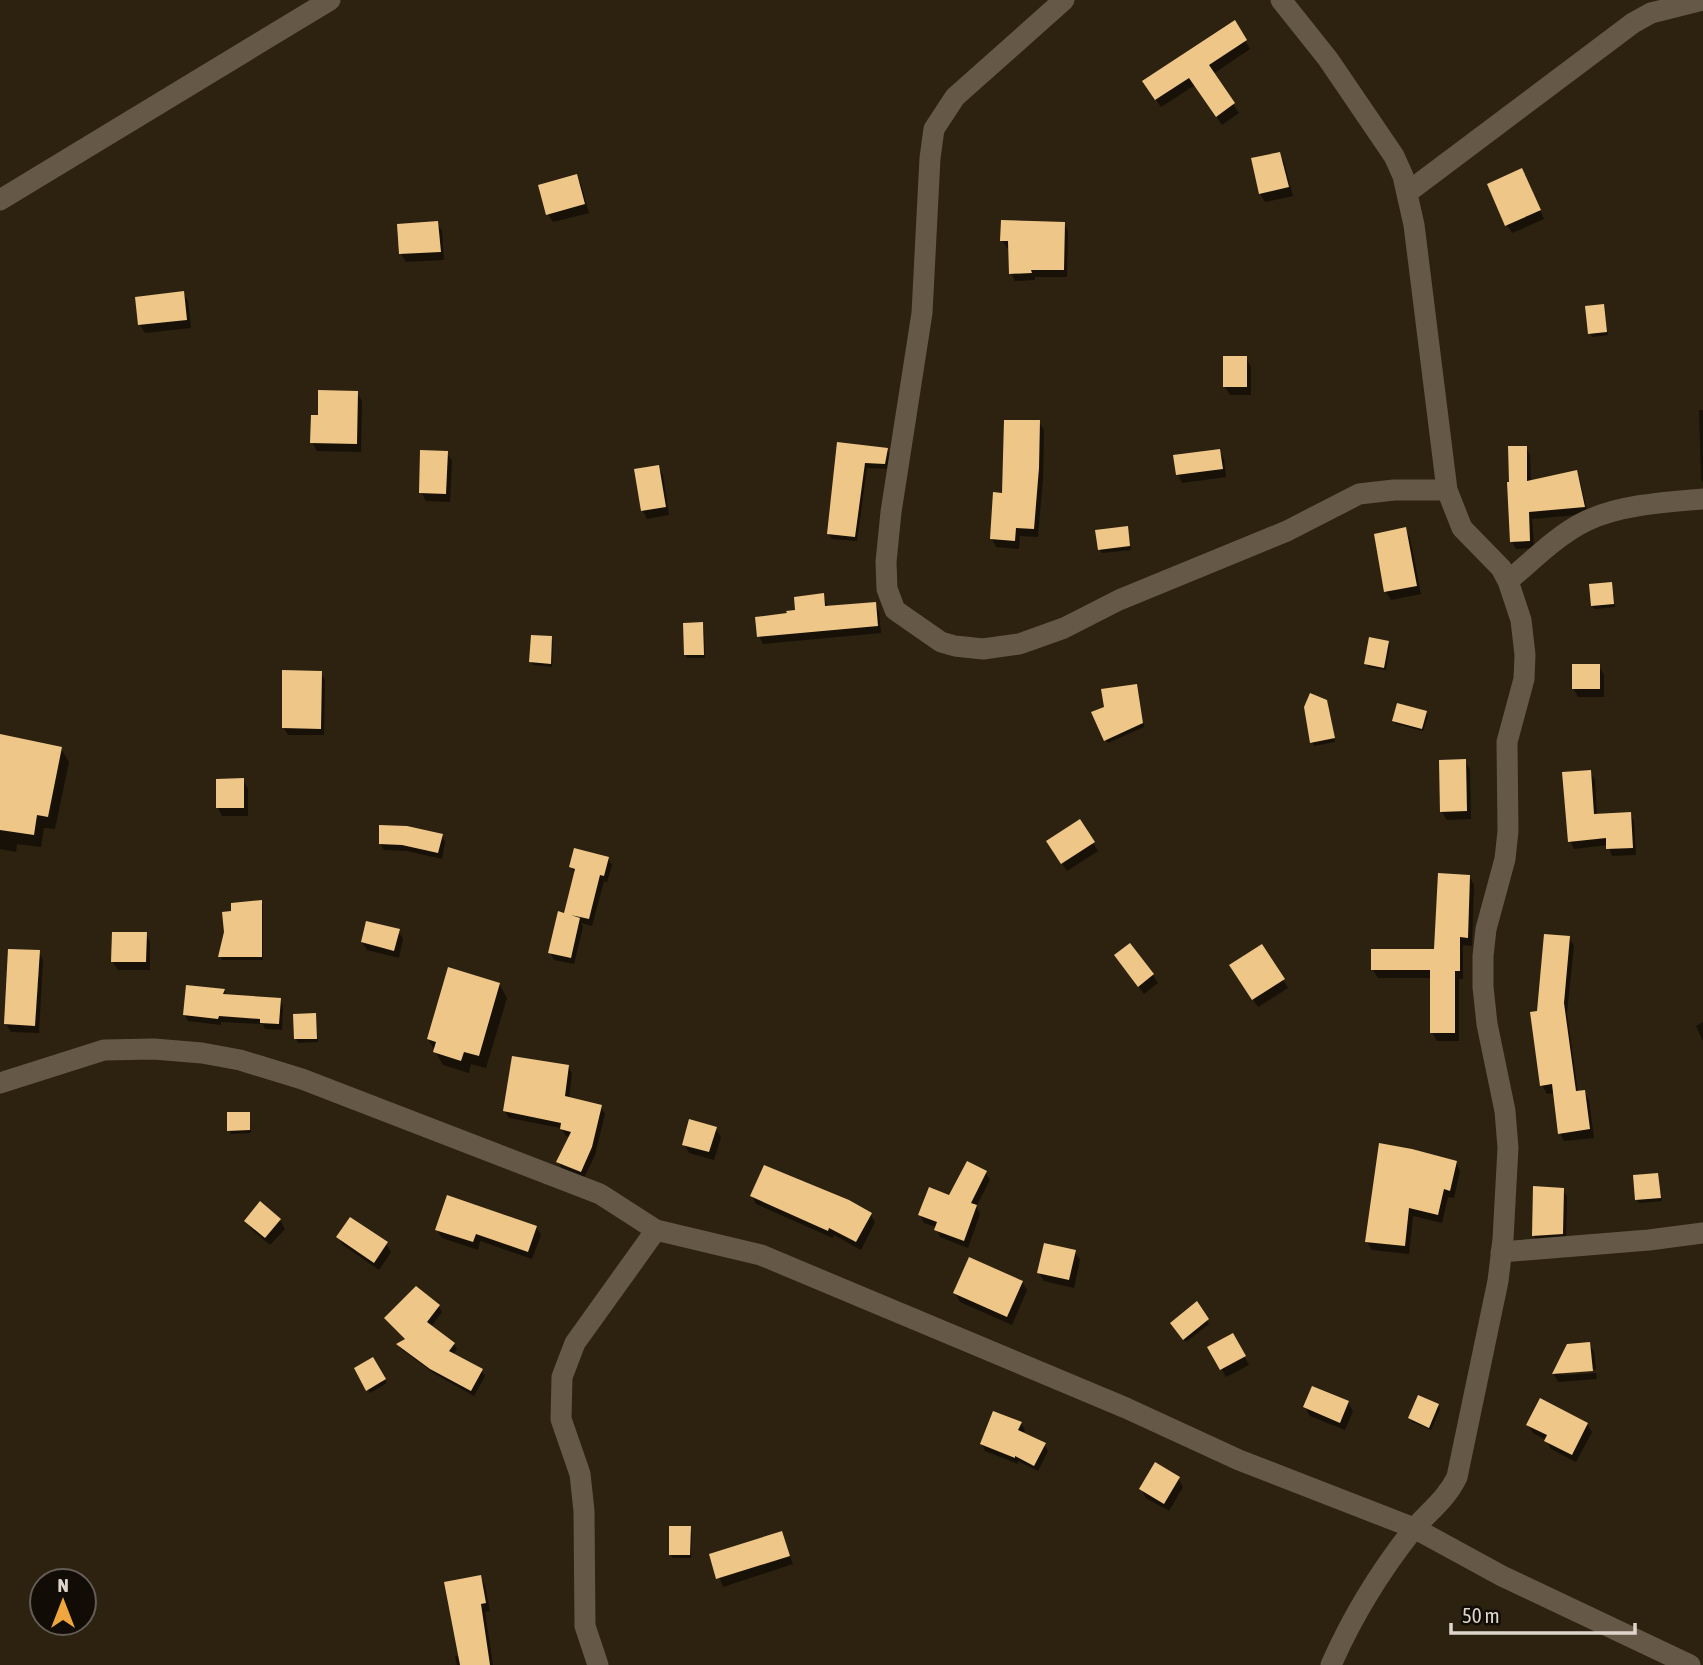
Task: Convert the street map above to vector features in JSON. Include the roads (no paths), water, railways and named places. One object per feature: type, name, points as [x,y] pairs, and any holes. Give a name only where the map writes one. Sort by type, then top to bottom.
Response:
[{"type":"street","points":[[0,200],[330,0]]},
{"type":"street","points":[[1064,0],[955,97],[934,129],[930,158],[922,313],[891,512],[886,562],[887,589],[895,610],[941,642],[955,646],[983,649],[1019,644],[1064,628],[1119,600],[1287,531],[1359,494],[1394,490],[1447,490]]},
{"type":"street","points":[[1281,0],[1328,59],[1394,156],[1404,176],[1433,362],[1447,490],[1462,528],[1501,568],[1508,581],[1521,620],[1525,655],[1524,679],[1507,742],[1506,859],[1488,920],[1483,956],[1486,1012],[1505,1111],[1508,1148],[1498,1281],[1457,1477],[1449,1494],[1415,1528],[1365,1595],[1331,1665]]},
{"type":"street","points":[[1408,192],[1633,23],[1651,13],[1703,0]]},
{"type":"street","points":[[1508,581],[1584,522],[1606,513],[1673,501],[1703,499]]},
{"type":"street","points":[[0,1083],[104,1051],[153,1049],[202,1052],[240,1060],[302,1079],[600,1194],[656,1230],[761,1255],[1126,1408],[1239,1460],[1415,1528],[1502,1576],[1690,1665]]},
{"type":"street","points":[[598,1665],[585,1626],[584,1511],[580,1474],[561,1419],[562,1377],[575,1343],[656,1230]]},
{"type":"street","points":[[1501,1252],[1703,1233]]}]
